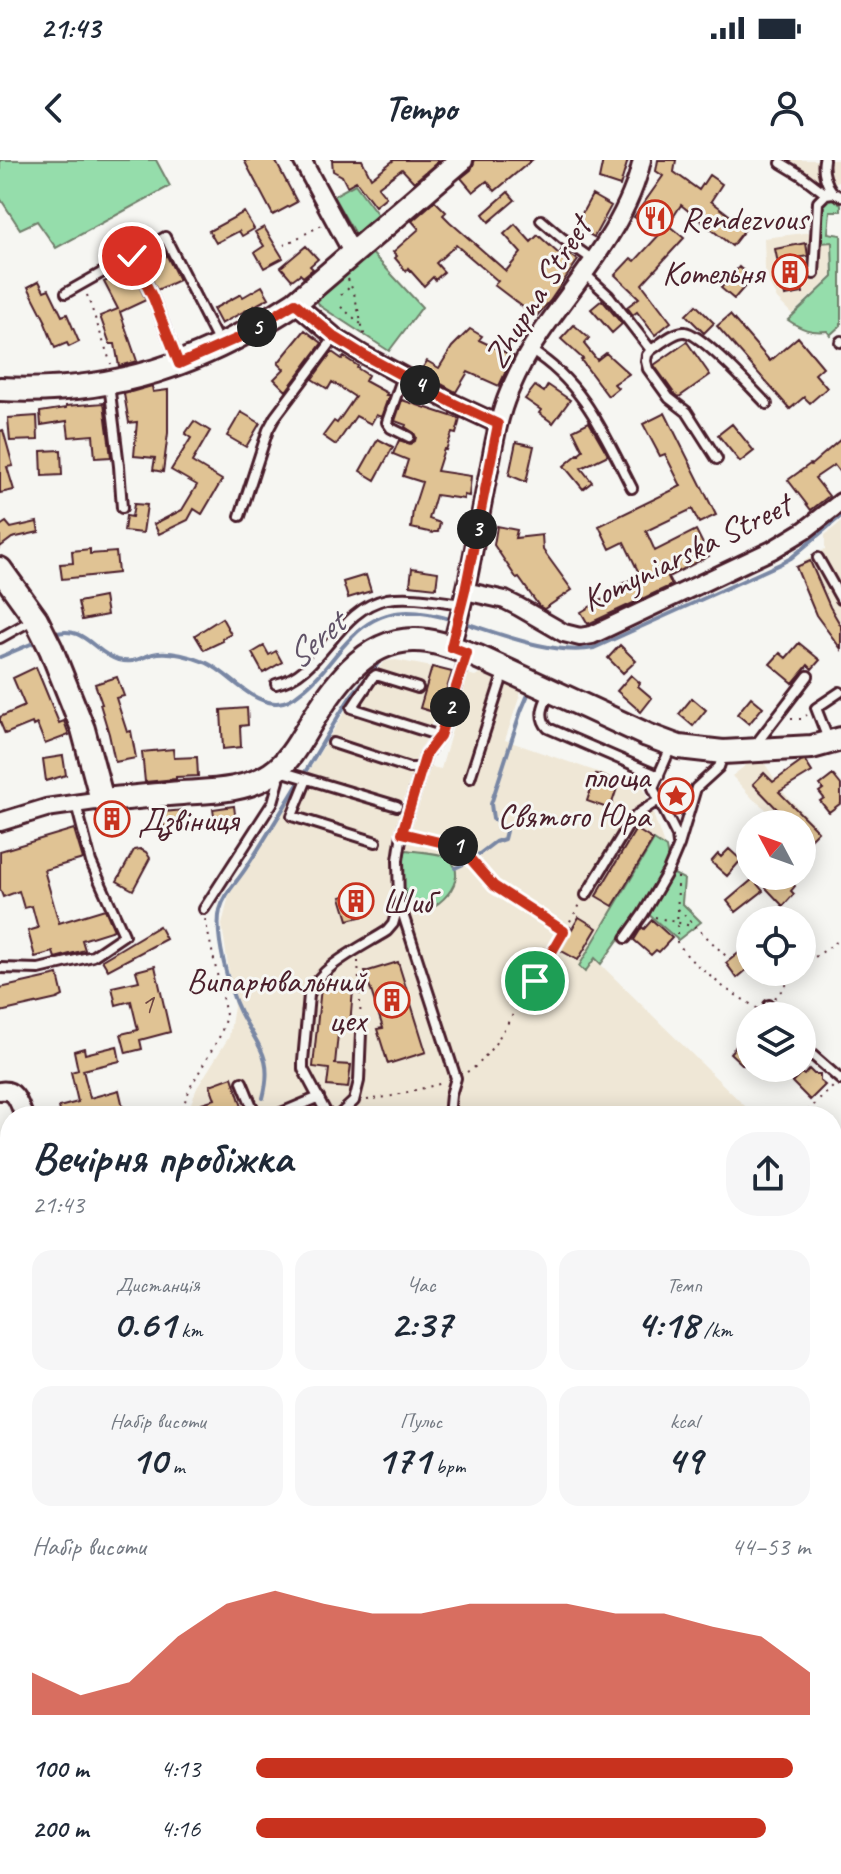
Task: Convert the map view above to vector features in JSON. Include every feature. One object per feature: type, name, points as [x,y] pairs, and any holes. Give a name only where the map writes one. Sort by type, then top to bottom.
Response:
[{"type":"street","points":[[302,160],[353,254]]},
{"type":"street","points":[[0,389],[55,389],[179,364],[221,347],[295,303],[461,160]]},
{"type":"street","name":"Zhupna Street","points":[[458,643],[462,602],[498,424],[507,396],[530,350],[615,225],[632,192],[642,160]]},
{"type":"street","points":[[295,303],[335,337],[498,424]]},
{"type":"street","name":"Komyniarska Street","points":[[462,602],[505,600],[564,633],[580,637],[592,635],[772,550],[805,530],[841,502]]},
{"type":"street","points":[[0,569],[38,623],[51,649],[83,729],[102,800]]},
{"type":"street","points":[[0,822],[46,808],[225,790],[255,783],[277,770],[298,745],[344,676],[369,653],[387,645],[415,639],[458,643],[505,669],[672,745],[723,752],[812,747],[835,741]]},
{"type":"street","points":[[0,1091],[8,1090],[15,1095],[20,1106]]},
{"type":"lane","points":[[824,160],[828,186],[833,194]]},
{"type":"lane","points":[[781,163],[833,194]]},
{"type":"lane","points":[[814,274],[817,208],[821,197],[833,194]]},
{"type":"lane","points":[[541,220],[589,267],[651,350]]},
{"type":"lane","points":[[66,293],[165,237],[221,347]]},
{"type":"lane","points":[[132,256],[153,298],[179,364]]},
{"type":"lane","points":[[717,459],[687,412],[669,398],[648,369],[647,355],[651,350],[677,333],[694,335],[767,404]]},
{"type":"lane","points":[[240,516],[268,430],[335,337]]},
{"type":"lane","points":[[530,350],[552,365],[580,394],[632,488]]},
{"type":"lane","points":[[403,376],[387,422],[391,428],[409,437]]},
{"type":"lane","points":[[112,377],[122,508]]},
{"type":"lane","points":[[818,558],[841,599]]},
{"type":"lane","points":[[276,684],[295,678],[352,618],[373,603],[389,599],[462,602]]},
{"type":"lane","points":[[0,638],[38,623]]},
{"type":"lane","points":[[450,1106],[456,1078],[399,904],[398,860],[402,833],[422,768],[430,747],[440,736],[458,643]]},
{"type":"lane","points":[[470,778],[505,669]]},
{"type":"lane","points":[[418,688],[376,675],[352,708],[440,736]]},
{"type":"lane","points":[[752,751],[753,745],[808,676]]},
{"type":"lane","points":[[550,689],[541,714],[548,728],[659,776]]},
{"type":"lane","points":[[835,741],[816,708],[840,692]]},
{"type":"lane","points":[[333,743],[409,768],[422,768]]},
{"type":"lane","points":[[672,745],[653,788],[679,845]]},
{"type":"lane","points":[[626,938],[668,871],[696,788],[719,767],[723,752]]},
{"type":"lane","points":[[204,909],[273,802],[279,781],[277,770],[397,806]]},
{"type":"lane","points":[[307,779],[292,816],[376,842]]},
{"type":"lane","points":[[586,895],[631,821],[659,800]]},
{"type":"lane","points":[[0,968],[39,969],[93,956],[124,935],[91,862],[76,804]]},
{"type":"lane","points":[[670,821],[685,825]]},
{"type":"lane","points":[[323,1106],[306,1075],[303,1061],[309,995],[325,971],[387,931],[393,924],[399,904]]},
{"type":"lane","points":[[349,1106],[354,1101],[359,1081],[361,1032]]},
{"type":"lane","points":[[816,1058],[841,1080]]},
{"type":"lane","points":[[242,1082],[252,1106]]},
{"type":"lane","points":[[298,1106],[319,1097]]},
{"type":"path","points":[[284,245],[324,223]]},
{"type":"path","points":[[348,278],[366,340]]},
{"type":"path","points":[[83,283],[112,377]]},
{"type":"path","points":[[341,295],[351,286]]},
{"type":"path","points":[[341,307],[362,325]]},
{"type":"path","points":[[780,712],[788,718],[801,719],[816,708]]},
{"type":"path","points":[[661,787],[684,796]]},
{"type":"path","points":[[402,833],[460,847],[494,886],[564,931]]},
{"type":"path","points":[[679,845],[677,942],[689,958],[726,989],[747,1002]]},
{"type":"path","points":[[354,1101],[438,1085],[478,1065],[495,1044],[586,895]]},
{"type":"path","points":[[677,908],[728,958]]},
{"type":"path","points":[[183,1106],[221,1034],[226,1015],[204,909]]},
{"type":"path","points":[[643,914],[696,927]]},
{"type":"path","points":[[816,956],[841,939]]},
{"type":"path","points":[[357,950],[361,1032]]},
{"type":"path","points":[[772,1002],[785,986]]},
{"type":"path","points":[[813,1106],[841,1080]]},
{"type":"shaded area","points":[[788,160],[841,160],[841,180],[828,186],[820,184]]},
{"type":"shaded area","points":[[820,231],[820,243],[831,243],[832,276],[792,314],[777,299],[770,285],[765,269],[764,238]]},
{"type":"shaded area","points":[[841,522],[840,648],[816,613],[796,566],[825,549],[825,535]]},
{"type":"shaded area","points":[[386,661],[432,667],[420,708],[435,713],[414,775],[424,777],[427,766],[441,769],[468,674],[475,676],[483,671],[522,689],[505,740],[644,788],[664,845],[595,959],[745,1106],[190,1106],[197,1088],[229,1037],[234,1007],[222,925],[229,895],[346,710],[369,676]]},
{"type":"shaded area","points":[[763,761],[784,793],[800,810],[767,810],[753,799],[732,776],[750,762]]},
{"type":"green space","points":[[0,160],[156,160],[170,186],[56,248],[37,221],[20,229],[0,198]]},
{"type":"green space","points":[[355,184],[378,215],[355,234],[333,196]]},
{"type":"green space","points":[[828,199],[841,204],[841,211],[830,211],[828,233],[841,235],[841,325],[830,335],[827,331],[806,330],[788,320],[833,277],[832,242],[821,243],[821,213]]},
{"type":"green space","points":[[369,250],[422,307],[389,351],[317,301],[317,296]]},
{"type":"green space","points":[[654,840],[666,848],[668,859],[663,870],[641,908],[601,964],[595,958],[585,972],[579,966]]},
{"type":"green space","points":[[407,850],[446,857],[455,868],[456,879],[444,899],[424,910],[415,910],[408,905],[404,894],[402,856]]},
{"type":"green space","points":[[670,872],[684,879],[682,903],[701,922],[678,940],[647,913]]},
{"type":"building","points":[[244,160],[275,160],[297,202],[273,215]]},
{"type":"building","points":[[332,160],[362,160],[371,178],[394,160],[440,160],[414,182],[402,169],[378,187],[386,197],[375,206],[356,181],[347,186],[342,176],[333,171]]},
{"type":"building","points":[[475,160],[532,160],[495,191],[487,181],[473,192],[461,178],[471,170]]},
{"type":"building","points":[[603,160],[628,160],[620,186],[599,179]]},
{"type":"building","points":[[658,160],[676,160],[674,172],[699,190],[709,175],[722,184],[711,201],[746,228],[732,246],[681,205],[668,225],[684,238],[642,284],[671,322],[655,335],[637,312],[633,315],[627,307],[639,298],[615,275],[631,258],[635,261],[660,234],[634,217],[663,176],[656,171]]},
{"type":"building","points":[[508,192],[515,200],[489,222],[483,214]]},
{"type":"building","points":[[592,195],[611,206],[594,237],[575,226]]},
{"type":"building","points":[[435,201],[446,212],[443,215],[450,222],[506,271],[521,253],[504,234],[515,224],[531,242],[538,235],[559,254],[562,249],[578,260],[536,317],[494,285],[498,281],[456,245],[436,263],[444,272],[424,286],[408,268],[406,271],[393,252],[419,229],[412,221]]},
{"type":"building","points":[[244,212],[254,229],[242,236],[239,231],[216,243],[209,231]]},
{"type":"building","points":[[264,227],[283,258],[264,268],[255,252],[264,246],[255,232]]},
{"type":"building","name":"Котельня","points":[[806,243],[808,256],[796,258],[803,293],[785,296],[775,249]]},
{"type":"building","points":[[306,246],[318,259],[310,266],[313,269],[303,277],[300,274],[292,280],[281,267]]},
{"type":"building","points":[[163,248],[179,280],[157,290],[142,260]]},
{"type":"building","points":[[739,267],[752,278],[734,299],[721,288]]},
{"type":"building","points":[[131,269],[146,300],[120,312],[137,361],[119,366],[115,344],[110,344],[100,316],[118,309],[104,282]]},
{"type":"building","points":[[39,281],[44,291],[49,289],[62,316],[67,314],[79,342],[69,347],[67,343],[55,348],[28,287]]},
{"type":"building","points":[[262,286],[269,298],[221,324],[213,309]]},
{"type":"building","points":[[602,300],[622,324],[612,333],[591,309]]},
{"type":"building","points":[[696,305],[714,323],[704,333],[686,315]]},
{"type":"building","points":[[730,315],[770,361],[798,337],[823,367],[815,374],[827,388],[810,403],[804,397],[790,409],[717,326]]},
{"type":"building","points":[[574,325],[589,338],[584,344],[597,360],[606,353],[629,374],[614,384],[618,388],[608,396],[583,359],[561,339]]},
{"type":"building","points":[[470,329],[482,336],[479,340],[513,356],[499,386],[468,372],[456,392],[420,372],[427,361],[439,368],[452,347]]},
{"type":"building","points":[[305,330],[322,343],[286,391],[274,379],[284,369],[278,363]]},
{"type":"building","points":[[687,342],[710,375],[679,397],[654,365]]},
{"type":"building","points":[[332,352],[358,366],[368,375],[365,381],[389,395],[381,417],[376,415],[371,424],[356,416],[336,445],[323,436],[334,421],[337,423],[355,397],[332,382],[328,389],[312,379]]},
{"type":"building","points":[[548,385],[570,400],[553,423],[525,399],[535,386],[544,392]]},
{"type":"building","points":[[152,386],[153,392],[168,390],[168,433],[163,472],[153,470],[155,458],[134,456],[137,422],[129,423],[124,394]]},
{"type":"building","points":[[402,400],[460,419],[456,434],[452,433],[444,449],[437,471],[471,476],[469,496],[464,495],[464,499],[436,495],[429,519],[440,523],[438,532],[411,528],[422,482],[403,476],[408,460],[393,454],[399,440],[410,444],[416,437],[406,425],[395,421]]},
{"type":"building","points":[[104,403],[111,457],[95,458],[93,435],[69,437],[67,421],[41,425],[40,412]]},
{"type":"building","points":[[241,412],[260,423],[246,447],[227,436]]},
{"type":"building","points":[[665,413],[716,515],[699,523],[692,509],[646,531],[655,551],[696,530],[709,556],[668,577],[672,585],[588,624],[581,612],[610,595],[608,591],[640,575],[624,542],[610,549],[599,526],[681,486],[665,454],[660,456],[643,424]]},
{"type":"building","points":[[37,416],[38,440],[10,441],[8,418]]},
{"type":"building","points":[[194,421],[210,431],[192,462],[222,480],[202,514],[194,509],[188,520],[159,534],[154,524],[182,510],[197,485],[171,470],[191,438],[185,434]]},
{"type":"building","points":[[589,422],[608,455],[581,468],[592,482],[583,489],[564,466],[583,450],[573,430]]},
{"type":"building","points":[[732,424],[754,451],[740,462],[718,435]]},
{"type":"building","points":[[3,430],[13,466],[7,467],[14,490],[0,493],[0,431]]},
{"type":"building","points":[[378,439],[393,447],[375,480],[360,471]]},
{"type":"building","points":[[841,439],[841,474],[834,465],[815,478],[829,496],[811,510],[788,480]]},
{"type":"building","points":[[516,442],[534,446],[526,482],[509,475]]},
{"type":"building","points":[[61,450],[62,475],[42,476],[41,451]]},
{"type":"building","points":[[134,504],[147,505],[143,533],[124,531],[126,516],[132,517]]},
{"type":"building","points":[[6,522],[11,528],[37,522],[39,532],[12,538],[0,547],[0,526]]},
{"type":"building","points":[[497,526],[517,530],[515,538],[542,535],[543,550],[572,590],[544,609],[539,606],[494,545]]},
{"type":"building","points":[[90,549],[90,554],[116,552],[118,573],[62,579],[60,564],[73,563],[72,551]]},
{"type":"building","points":[[810,561],[841,626],[841,649],[816,615],[796,567]]},
{"type":"building","points":[[412,568],[438,572],[436,588],[410,585]]},
{"type":"building","points":[[366,575],[371,591],[348,598],[343,582]]},
{"type":"building","points":[[104,597],[107,615],[82,620],[78,602]]},
{"type":"building","points":[[222,618],[231,634],[204,650],[195,635]]},
{"type":"building","points":[[799,643],[820,660],[812,669],[808,665],[793,683],[770,664],[780,653],[786,658]]},
{"type":"building","points":[[620,645],[636,661],[623,673],[608,658]]},
{"type":"building","points":[[264,646],[269,655],[276,651],[282,662],[263,673],[252,653]]},
{"type":"building","points":[[36,667],[59,723],[64,721],[69,735],[45,744],[37,724],[33,726],[32,723],[5,734],[0,722],[0,717],[25,706],[13,678]]},
{"type":"building","points":[[432,667],[452,672],[439,714],[420,708]]},
{"type":"building","points":[[631,675],[652,698],[641,712],[617,691]]},
{"type":"building","points":[[117,677],[124,696],[116,698],[127,732],[131,731],[136,758],[115,762],[95,684]]},
{"type":"building","points":[[751,697],[763,707],[749,724],[737,714]]},
{"type":"building","points":[[692,698],[706,710],[693,726],[679,714]]},
{"type":"building","points":[[247,708],[248,725],[240,726],[241,747],[223,749],[221,710]]},
{"type":"building","points":[[173,749],[174,758],[197,757],[198,776],[145,782],[142,752]]},
{"type":"building","points":[[63,756],[66,775],[46,781],[43,759]]},
{"type":"building","points":[[805,761],[812,772],[779,792],[797,810],[778,810],[753,784],[764,773],[773,782]]},
{"type":"building","points":[[596,774],[619,782],[610,809],[587,801]]},
{"type":"building","points":[[833,775],[841,785],[841,803],[829,812],[820,801],[824,798],[819,792],[823,789],[820,785]]},
{"type":"building","points":[[234,806],[236,822],[229,823],[230,827],[216,829],[213,809]]},
{"type":"building","points":[[184,810],[186,827],[164,829],[163,812]]},
{"type":"building","points":[[74,829],[83,859],[44,870],[59,923],[105,909],[114,930],[82,940],[85,950],[55,958],[53,952],[35,957],[28,931],[38,928],[32,906],[24,908],[19,891],[3,897],[0,889],[0,851]]},
{"type":"building","points":[[636,829],[653,840],[613,906],[596,896]]},
{"type":"building","points":[[140,849],[150,858],[133,890],[117,881],[134,850]]},
{"type":"building","points":[[729,849],[736,855],[736,866],[727,876],[711,862],[718,854],[721,857]]},
{"type":"building","name":"Шиб","points":[[367,890],[371,905],[362,908],[364,916],[348,920],[341,897]]},
{"type":"building","points":[[740,890],[763,891],[744,906],[736,906],[736,912],[727,901]]},
{"type":"building","points":[[768,890],[792,890],[794,894],[783,906]]},
{"type":"building","points":[[579,917],[597,928],[578,960],[560,950],[567,938],[564,937]]},
{"type":"building","points":[[652,920],[672,938],[659,952],[656,950],[651,955],[634,940],[642,927],[644,929]]},
{"type":"building","points":[[159,926],[166,939],[108,970],[102,960]]},
{"type":"building","points":[[736,955],[736,977],[726,963]]},
{"type":"building","name":"Випарювальний цех","points":[[398,962],[426,1052],[388,1064],[377,1029],[383,1028],[365,972]]},
{"type":"building","points":[[155,966],[170,1032],[140,1040],[142,1049],[126,1053],[121,1034],[138,1030],[131,1001],[116,1005],[112,987],[139,981],[136,971]]},
{"type":"building","points":[[58,975],[63,996],[0,1012],[0,988]]},
{"type":"building","points":[[321,987],[353,990],[350,1025],[339,1024],[335,1064],[351,1065],[348,1088],[327,1086],[329,1069],[313,1067]]},
{"type":"building","points":[[117,1046],[120,1061],[83,1070],[90,1098],[119,1090],[123,1106],[63,1106],[78,1102],[71,1072],[78,1070],[74,1051],[84,1048],[85,1054]]},
{"type":"building","points":[[816,1074],[820,1074],[820,1081],[825,1085],[810,1100],[792,1082],[816,1082]]},
{"type":"building","points":[[232,1077],[242,1106],[203,1106],[202,1103],[215,1099],[210,1085]]},
{"type":"waterway","name":"Seret","points":[[462,622],[545,646],[579,650],[594,648],[780,564],[841,516]]},
{"type":"waterway","name":"Seret","points":[[54,634],[64,632],[81,636],[123,661],[159,653],[195,658],[256,697],[279,703],[293,698],[309,685],[352,637],[375,620],[399,612],[425,613],[453,620]]},
{"type":"waterway","name":"Seret","points":[[0,657],[38,641]]},
{"type":"waterway","points":[[305,772],[351,696],[379,661]]},
{"type":"waterway","points":[[474,858],[504,839],[506,831],[493,819],[491,804],[530,690]]},
{"type":"waterway","points":[[263,1098],[267,1072],[265,1062],[231,990],[219,933],[220,910],[298,784]]},
{"type":"waterway","points":[[455,868],[468,862]]},
{"type":"place","name":"Rendezvous","points":[[655,218]]},
{"type":"place","name":"Котельня","points":[[790,272]]},
{"type":"place","name":"площа Святого Юра","points":[[676,796]]},
{"type":"place","name":"Дзвіниця","points":[[112,819]]},
{"type":"place","name":"Шиб","points":[[356,901]]},
{"type":"place","name":"Випарювальний цех","points":[[392,1000]]},
{"type":"route","points":[[132,256],[153,298],[179,364],[238,338],[295,303],[335,337],[364,355],[498,424],[451,647],[467,653],[440,736],[426,754],[402,833],[460,847],[494,886],[564,931],[535,981]]}]
